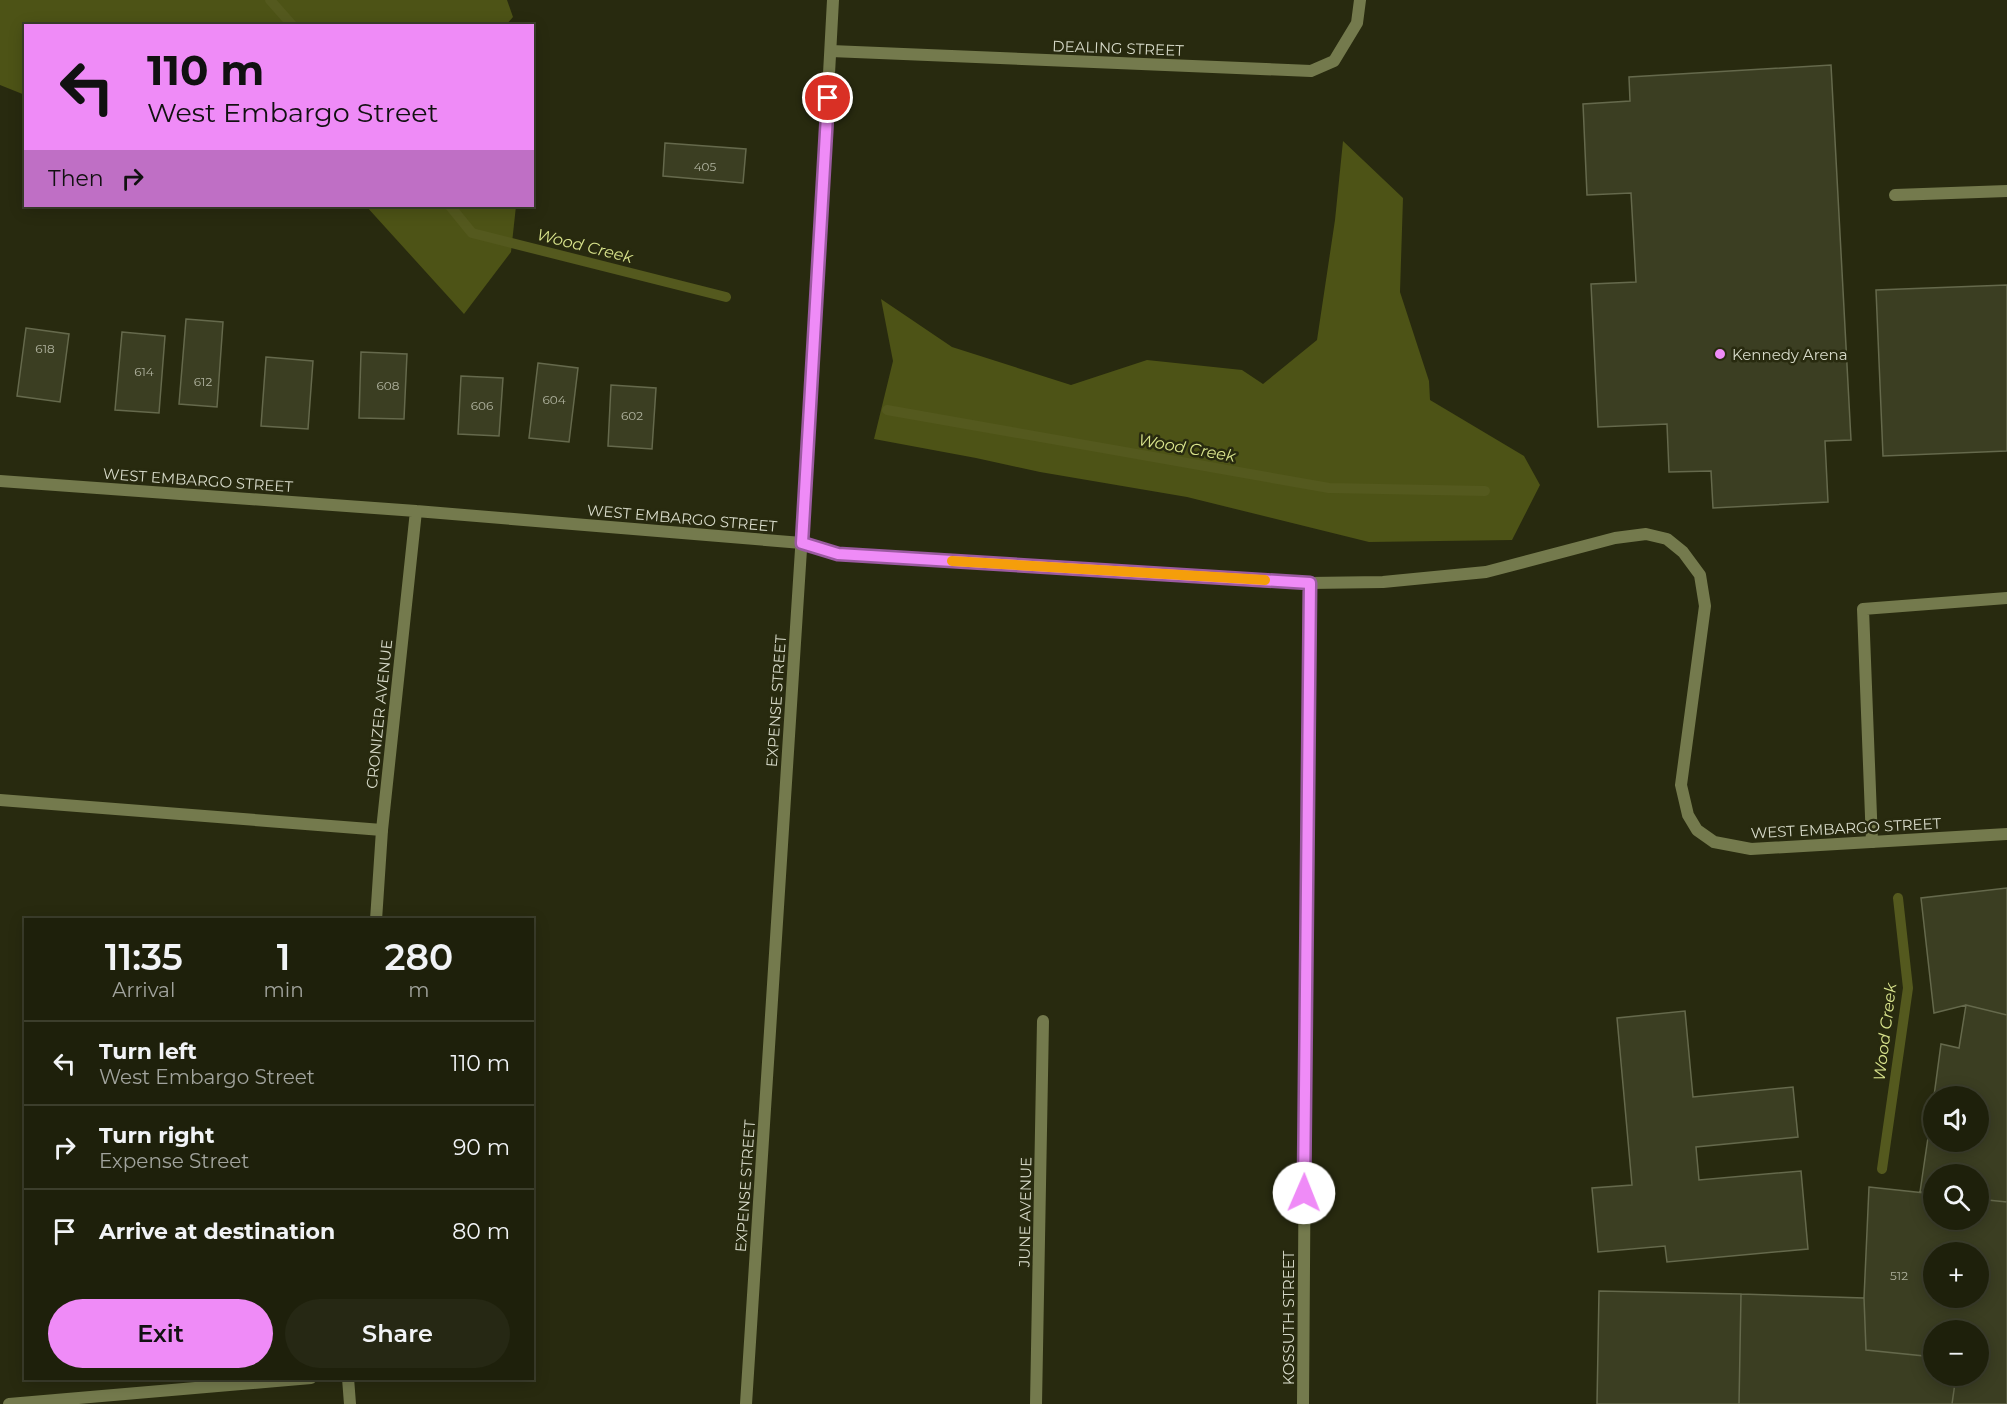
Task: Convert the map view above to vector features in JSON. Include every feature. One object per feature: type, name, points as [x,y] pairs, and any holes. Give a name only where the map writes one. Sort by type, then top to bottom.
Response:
[{"type":"street","name":"EXPENSE STREET","points":[[746,1404],[802,543],[833,0]]},
{"type":"street","name":"DEALING STREET","points":[[831,51],[1311,71],[1334,61],[1357,23],[1360,0]]},
{"type":"street","points":[[1895,195],[2007,191]]},
{"type":"street","name":"WEST EMBARGO STREET","points":[[0,481],[416,511],[802,543],[838,554],[1310,583],[1383,582],[1486,572],[1615,538],[1646,534],[1667,539],[1683,552],[1700,575],[1705,606],[1681,785],[1688,815],[1697,830],[1714,842],[1750,849],[2007,834]]},
{"type":"street","name":"CRONIZER AVENUE","points":[[376,918],[382,830],[416,511]]},
{"type":"street","name":"KOSSUTH STREET","points":[[1303,1404],[1310,583]]},
{"type":"street","points":[[1872,842],[1863,609],[2007,598]]},
{"type":"street","points":[[0,800],[382,830]]},
{"type":"street","name":"JUNE AVENUE","points":[[1036,1404],[1043,1022]]},
{"type":"street","points":[[9,1404],[288,1380]]},
{"type":"street","points":[[348,1380],[350,1404]]},
{"type":"green space","points":[[0,0],[507,0],[513,17],[507,24],[24,24],[24,95],[0,85]]},
{"type":"green space","points":[[1343,141],[1403,198],[1400,292],[1429,381],[1430,400],[1524,456],[1540,485],[1512,540],[1369,542],[1187,497],[1040,472],[874,439],[893,361],[881,299],[952,347],[1071,385],[1147,360],[1242,370],[1263,384],[1317,340],[1335,220]]},
{"type":"green space","points":[[367,207],[516,207],[511,252],[464,314]]},
{"type":"building","name":"Kennedy Arena","points":[[1831,65],[1851,440],[1825,441],[1828,502],[1713,508],[1711,471],[1669,472],[1667,424],[1598,427],[1591,284],[1636,282],[1631,193],[1587,195],[1583,104],[1630,101],[1629,77]]},
{"type":"building","points":[[665,143],[746,149],[743,183],[663,176]]},
{"type":"building","points":[[2007,285],[2007,451],[1883,456],[1876,290]]},
{"type":"building","points":[[186,319],[223,322],[217,407],[179,404]]},
{"type":"building","points":[[26,328],[69,334],[60,402],[17,396]]},
{"type":"building","points":[[122,332],[165,336],[159,413],[115,410]]},
{"type":"building","points":[[361,352],[407,354],[404,419],[359,418]]},
{"type":"building","points":[[266,357],[313,361],[308,429],[261,426]]},
{"type":"building","points":[[538,363],[578,368],[569,442],[529,438]]},
{"type":"building","points":[[461,376],[503,378],[499,436],[458,434]]},
{"type":"building","points":[[611,385],[656,388],[652,449],[608,446]]},
{"type":"building","points":[[2007,888],[2007,1015],[1966,1005],[1934,1013],[1921,898]]},
{"type":"building","points":[[1966,1005],[2007,1015],[2007,1202],[1989,1200],[1989,1164],[1924,1164],[1926,1152],[1989,1152],[1989,1086],[1935,1086],[1941,1044],[1959,1048]]},
{"type":"building","points":[[1685,1011],[1693,1097],[1793,1087],[1798,1137],[1696,1147],[1699,1180],[1801,1171],[1808,1249],[1667,1262],[1665,1246],[1598,1252],[1592,1188],[1632,1185],[1617,1018]]},
{"type":"building","points":[[1923,1172],[1923,1192],[1920,1192]]},
{"type":"building","points":[[1869,1187],[1923,1193],[1923,1230],[1989,1230],[1989,1200],[2007,1202],[2007,1404],[1952,1404],[1955,1386],[1989,1386],[1989,1320],[1923,1320],[1923,1356],[1866,1350],[1864,1298]]},
{"type":"building","points":[[1599,1291],[1741,1294],[1739,1404],[1597,1404]]},
{"type":"building","points":[[1741,1294],[1864,1298],[1866,1350],[1923,1356],[1923,1386],[1955,1386],[1952,1404],[1739,1404]]},
{"type":"waterway","name":"Wood Creek","points":[[270,0],[291,24]]},
{"type":"waterway","name":"Wood Creek","points":[[451,207],[472,233],[726,297]]},
{"type":"waterway","name":"Wood Creek","points":[[887,410],[1329,488],[1485,491]]},
{"type":"waterway","name":"Wood Creek","points":[[1882,1169],[1908,988],[1898,898]]},
{"type":"slow traffic","points":[[952,561],[1265,580]]},
{"type":"place","name":"Kennedy Arena","points":[[1720,354]]},
{"type":"route","points":[[828,98],[802,543],[838,554],[1310,583],[1304,1193]]}]
